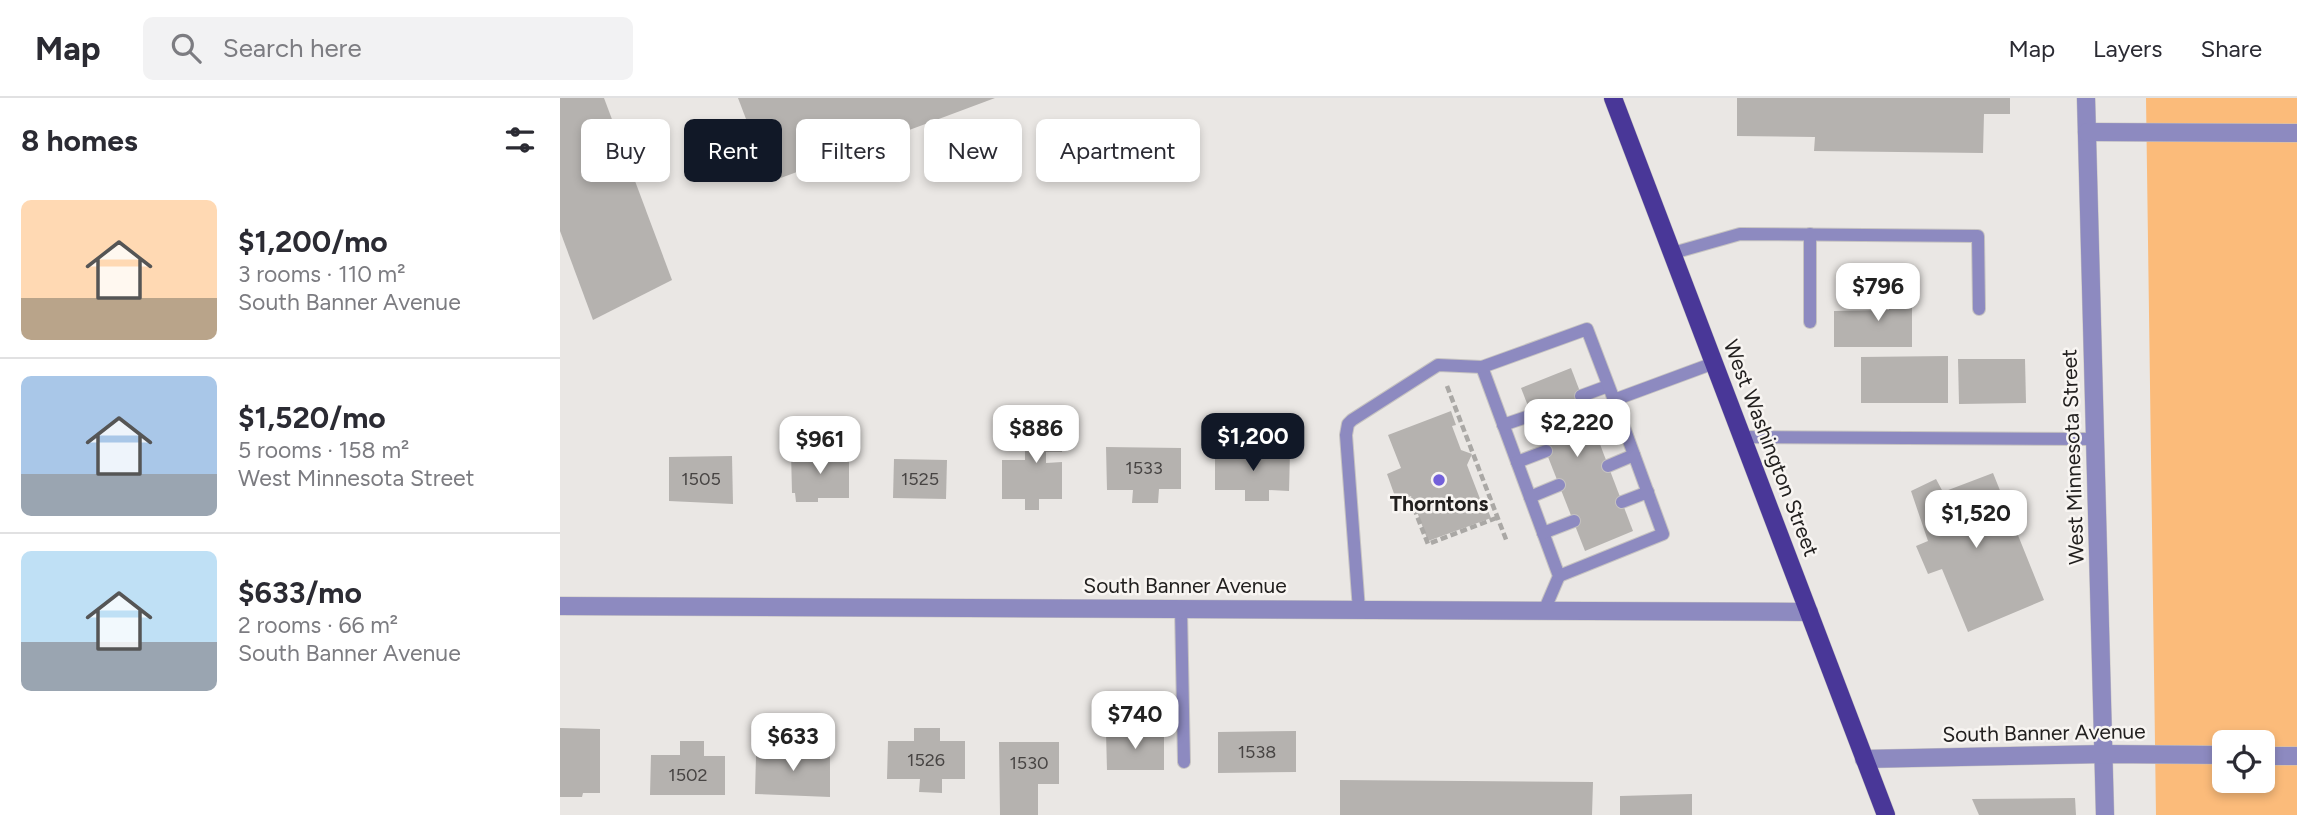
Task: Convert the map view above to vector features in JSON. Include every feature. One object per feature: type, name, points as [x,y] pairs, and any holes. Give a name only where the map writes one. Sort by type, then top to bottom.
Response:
[{"type":"main road","name":"West Washington Street","points":[[1613,98],[1885,815]]},
{"type":"street","name":"West Minnesota Street","points":[[2086,98],[2105,815]]},
{"type":"street","points":[[2087,132],[2297,133]]},
{"type":"street","name":"South Banner Avenue","points":[[560,607],[1809,612]]},
{"type":"street","name":"South Banner Avenue","points":[[1864,759],[2104,754],[2212,755]]},
{"type":"street","points":[[2275,756],[2297,756]]},
{"type":"lane","points":[[1673,253],[1740,234],[1978,236],[1979,309]]},
{"type":"lane","points":[[1810,234],[1810,322]]},
{"type":"lane","points":[[1359,610],[1346,435],[1348,424],[1438,365],[1482,367],[1587,329],[1663,534],[1559,576]]},
{"type":"lane","points":[[1614,400],[1714,363]]},
{"type":"lane","points":[[1482,367],[1559,576],[1544,611]]},
{"type":"lane","points":[[1581,396],[1608,386]]},
{"type":"lane","points":[[1503,425],[1532,415]]},
{"type":"lane","points":[[1596,433],[1622,422]]},
{"type":"lane","points":[[1742,437],[2095,439]]},
{"type":"lane","points":[[1517,462],[1546,451]]},
{"type":"lane","points":[[1608,466],[1634,455]]},
{"type":"lane","points":[[1530,497],[1559,485]]},
{"type":"lane","points":[[1622,502],[1648,492]]},
{"type":"lane","points":[[1543,533],[1574,521]]},
{"type":"lane","points":[[1181,609],[1184,762]]},
{"type":"path","points":[[1438,365],[1507,542]]},
{"type":"path","points":[[1410,498],[1428,544],[1499,517]]},
{"type":"shaded area","points":[[2146,98],[2297,98],[2297,815],[2156,815]]},
{"type":"building","points":[[560,98],[604,98],[612,119],[581,119],[581,182],[635,182],[672,280],[593,320],[560,231]]},
{"type":"building","points":[[738,98],[995,98],[939,119],[924,119],[924,125],[910,130],[910,119],[796,119],[796,172],[782,178],[782,119],[746,119]]},
{"type":"building","points":[[1737,98],[2010,98],[2010,114],[1984,114],[1983,153],[1814,151],[1815,137],[1737,136]]},
{"type":"building","points":[[1889,284],[1912,284],[1912,347],[1834,347],[1834,311],[1889,310]]},
{"type":"building","points":[[1948,356],[1948,403],[1861,403],[1861,357]]},
{"type":"building","points":[[1958,359],[2025,359],[2026,403],[1959,404]]},
{"type":"building","points":[[1571,368],[1633,531],[1585,551],[1521,388]]},
{"type":"building","points":[[1451,411],[1456,425],[1452,426],[1461,450],[1472,454],[1467,465],[1482,504],[1485,503],[1491,518],[1428,541],[1411,496],[1397,502],[1387,474],[1401,468],[1388,435]]},
{"type":"building","points":[[1025,417],[1063,417],[1062,452],[1046,452],[1046,463],[1062,462],[1062,499],[1039,499],[1039,510],[1025,510],[1025,499],[1002,499],[1002,460],[1025,460]]},
{"type":"building","points":[[1106,447],[1181,448],[1181,489],[1159,489],[1158,503],[1132,503],[1133,490],[1107,490]]},
{"type":"building","points":[[1215,451],[1290,452],[1289,491],[1269,490],[1269,501],[1245,501],[1245,490],[1215,490]]},
{"type":"building","points":[[791,452],[849,452],[849,498],[818,498],[818,502],[796,502],[795,493],[792,493]]},
{"type":"building","points":[[732,456],[733,504],[669,501],[669,457]]},
{"type":"building","points":[[894,459],[947,460],[946,499],[893,498]]},
{"type":"building","points":[[1993,473],[2044,600],[1968,632],[1942,569],[1928,574],[1916,546],[1928,541],[1911,491],[1936,479],[1943,492]]},
{"type":"building","points":[[560,728],[600,729],[600,793],[583,793],[582,797],[560,797]]},
{"type":"building","points":[[914,728],[940,728],[940,741],[965,741],[965,779],[942,779],[942,793],[919,792],[920,779],[887,779],[888,741],[914,741]]},
{"type":"building","points":[[1296,731],[1296,772],[1218,773],[1218,732]]},
{"type":"building","points":[[1106,732],[1164,732],[1164,770],[1107,770]]},
{"type":"building","points":[[680,741],[704,741],[704,756],[725,756],[725,795],[650,795],[651,755],[680,755]]},
{"type":"building","points":[[999,742],[1059,742],[1059,784],[1038,784],[1038,815],[1000,815]]},
{"type":"building","points":[[774,744],[802,744],[802,756],[830,756],[830,797],[755,794],[756,756],[773,757]]},
{"type":"building","points":[[1340,780],[1593,782],[1592,815],[1340,815]]},
{"type":"building","points":[[1692,794],[1692,815],[1620,815],[1620,796]]},
{"type":"building","points":[[2075,798],[2076,815],[1979,815],[1972,799]]},
{"type":"place","name":"Thorntons","points":[[1439,480]]}]
